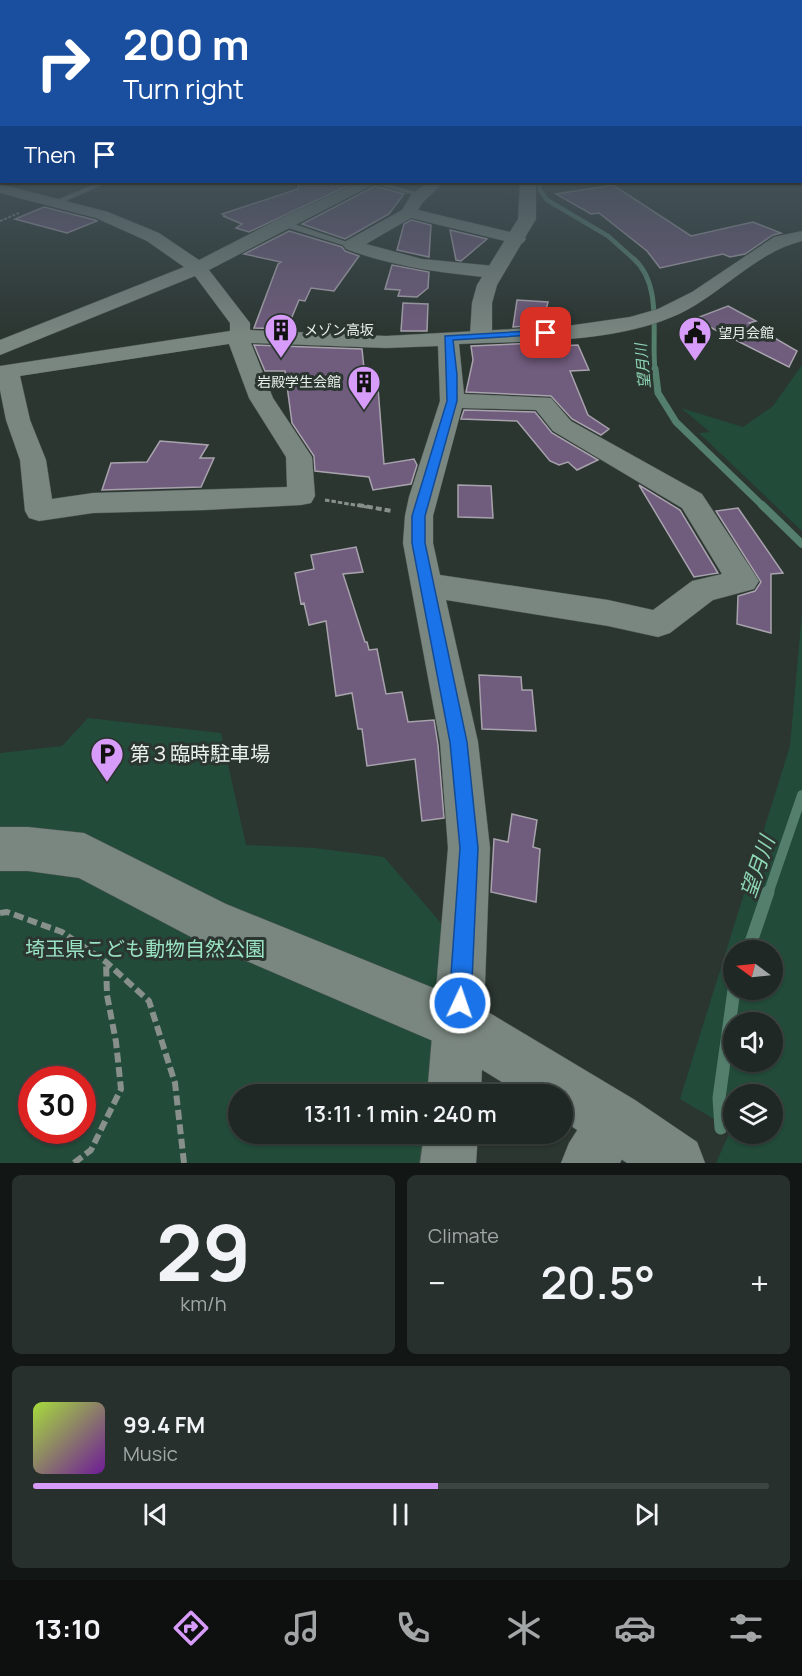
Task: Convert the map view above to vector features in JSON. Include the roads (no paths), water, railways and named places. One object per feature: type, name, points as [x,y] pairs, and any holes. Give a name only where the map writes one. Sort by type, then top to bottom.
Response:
[{"type":"street","points":[[3,364],[18,420],[33,460],[39,511],[93,503],[206,501],[301,496],[299,457],[261,398],[240,347],[240,323],[198,268],[153,237],[133,227]]},
{"type":"street","points":[[3,364],[276,227]]},
{"type":"street","points":[[352,245],[384,227]]},
{"type":"street","points":[[468,227],[517,239]]},
{"type":"street","points":[[455,1084],[469,848],[459,742],[418,543],[418,516],[452,401],[452,375],[464,337],[482,303],[494,272],[523,227]]},
{"type":"street","points":[[3,364],[240,336],[386,342],[567,332],[633,323],[665,313],[699,296],[780,241],[802,237]]},
{"type":"street","points":[[352,245],[375,255],[413,264],[494,272]]},
{"type":"street","points":[[428,585],[608,613],[658,624],[703,590],[743,580],[692,501],[562,426],[543,403],[452,401]]},
{"type":"street","points":[[0,849],[28,849],[84,856],[210,921],[459,1025],[602,1142],[676,1163]]},
{"type":"street","points":[[448,1163],[450,1144]]},
{"type":"lane","points":[[293,227],[352,245]]},
{"type":"waterway","name":"望月川","points":[[593,227],[608,236],[635,260]]},
{"type":"waterway","name":"望月川","points":[[635,260],[643,270],[652,297],[655,370]]},
{"type":"waterway","name":"望月川","points":[[655,369],[658,393],[676,422],[764,507]]},
{"type":"waterway","name":"望月川","points":[[762,505],[802,544]]},
{"type":"waterway","name":"望月川","points":[[768,894],[802,795]]},
{"type":"waterway","name":"望月川","points":[[752,940],[768,892]]},
{"type":"waterway","name":"望月川","points":[[721,1128],[719,1098],[733,1000]]},
{"type":"place","name":"メゾン高坂","points":[[281,359]]},
{"type":"place","name":"望月会館","points":[[695,362]]},
{"type":"place","name":"岩殿学生会館","points":[[364,411]]},
{"type":"place","name":"第３臨時駐車場","points":[[107,783]]},
{"type":"park label","name":"埼玉県こども動物自然公園","points":[[145,949]]}]
